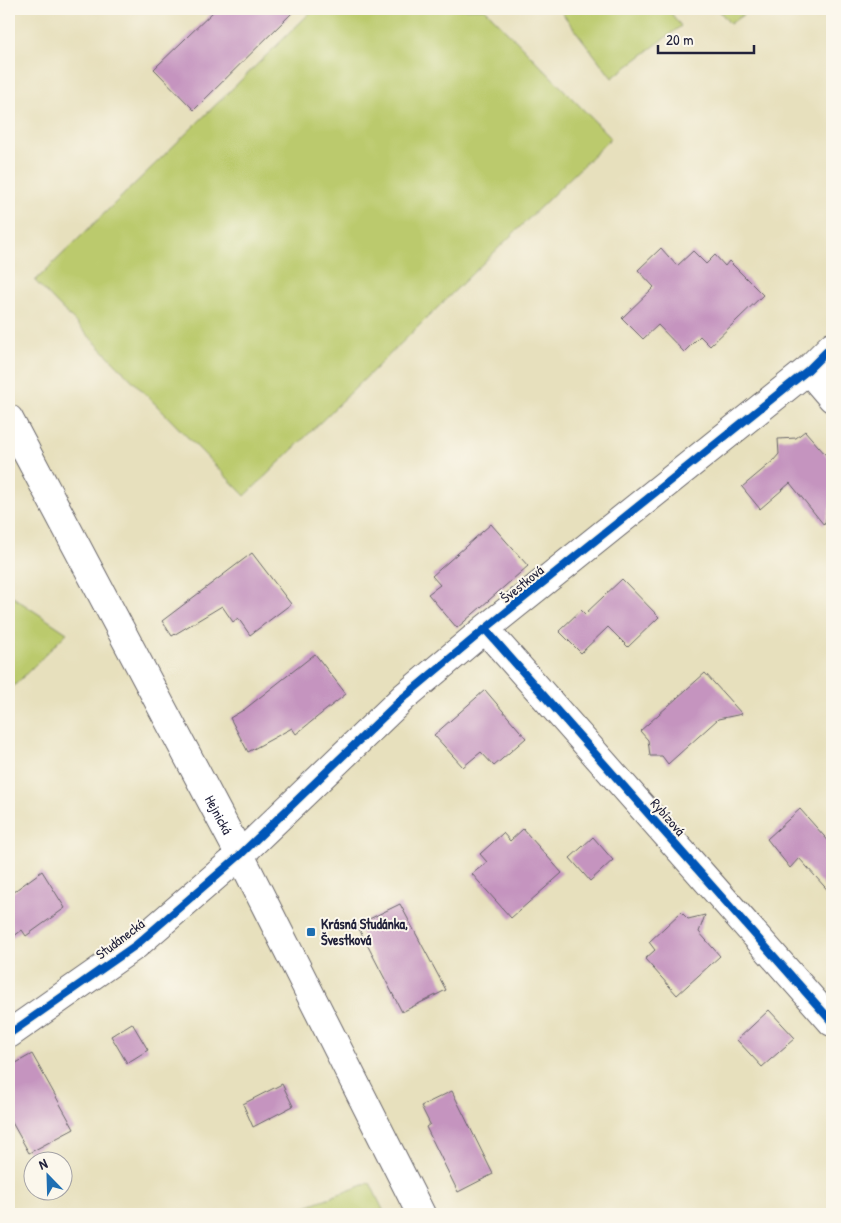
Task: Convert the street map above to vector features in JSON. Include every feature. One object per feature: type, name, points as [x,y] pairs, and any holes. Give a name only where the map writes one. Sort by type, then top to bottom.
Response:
[{"type":"street","name":"Švestková","points":[[240,855],[404,697],[485,629],[808,370],[832,346]]},
{"type":"street","points":[[808,370],[832,398]]},
{"type":"street","name":"Hejnická","points":[[9,419],[240,855],[421,1214]]},
{"type":"street","name":"Rybízová","points":[[485,629],[832,1022]]},
{"type":"street","name":"Studánecká","points":[[9,1034],[136,945],[240,855]]},
{"type":"green space","points":[[314,9],[485,9],[611,138],[245,496],[35,281]]},
{"type":"green space","points":[[559,9],[668,9],[681,26],[612,78]]},
{"type":"green space","points":[[718,9],[751,9],[730,24]]},
{"type":"green space","points":[[9,589],[13,597],[67,633],[9,691]]},
{"type":"green space","points":[[369,1183],[385,1214],[284,1214]]},
{"type":"building","points":[[216,9],[296,9],[194,110],[154,69]]},
{"type":"building","points":[[661,248],[677,266],[693,251],[706,264],[715,255],[725,266],[729,261],[763,295],[710,346],[700,336],[684,352],[658,325],[643,339],[622,318],[654,287],[638,270]]},
{"type":"building","points":[[805,431],[832,462],[832,502],[824,525],[790,483],[760,509],[742,487],[779,454],[778,439],[796,438]]},
{"type":"building","points":[[491,524],[528,566],[457,628],[428,594],[440,585],[432,576]]},
{"type":"building","points":[[252,553],[291,604],[250,635],[238,618],[233,622],[222,606],[172,636],[162,621]]},
{"type":"building","points":[[622,579],[659,617],[628,647],[608,627],[581,653],[559,631],[581,610],[585,614]]},
{"type":"building","points":[[315,654],[346,694],[296,734],[292,728],[248,752],[230,718],[245,709]]},
{"type":"building","points":[[705,673],[742,714],[718,719],[668,764],[662,756],[650,756],[648,740],[640,731]]},
{"type":"building","points":[[485,690],[526,738],[494,766],[481,752],[463,767],[434,735]]},
{"type":"building","points":[[800,809],[832,845],[832,895],[799,858],[790,868],[767,839]]},
{"type":"building","points":[[523,829],[562,873],[511,918],[472,874],[487,862],[480,854],[503,833],[510,841]]},
{"type":"building","points":[[593,837],[613,860],[590,881],[570,858]]},
{"type":"building","points":[[42,871],[65,908],[26,936],[22,930],[9,940],[9,895]]},
{"type":"building","points":[[400,904],[446,990],[402,1012],[357,925]]},
{"type":"building","points":[[681,912],[688,919],[705,915],[699,932],[720,956],[677,995],[645,959],[655,950],[649,942]]},
{"type":"building","points":[[769,1010],[795,1038],[762,1067],[737,1040]]},
{"type":"building","points":[[132,1023],[148,1050],[127,1063],[111,1036]]},
{"type":"building","points":[[32,1054],[74,1129],[35,1150],[27,1150],[9,1117],[9,1067]]},
{"type":"building","points":[[282,1084],[293,1106],[253,1127],[243,1104]]},
{"type":"building","points":[[452,1091],[493,1174],[458,1192],[426,1127],[430,1124],[421,1106]]},
{"type":"cycle path","points":[[9,1034],[136,945],[240,855],[404,697],[485,629],[808,370],[832,346]]},
{"type":"cycle path","points":[[485,629],[832,1022]]},
{"type":"place","name":"Krásná Studánka, Švestková","points":[[311,932]]}]
